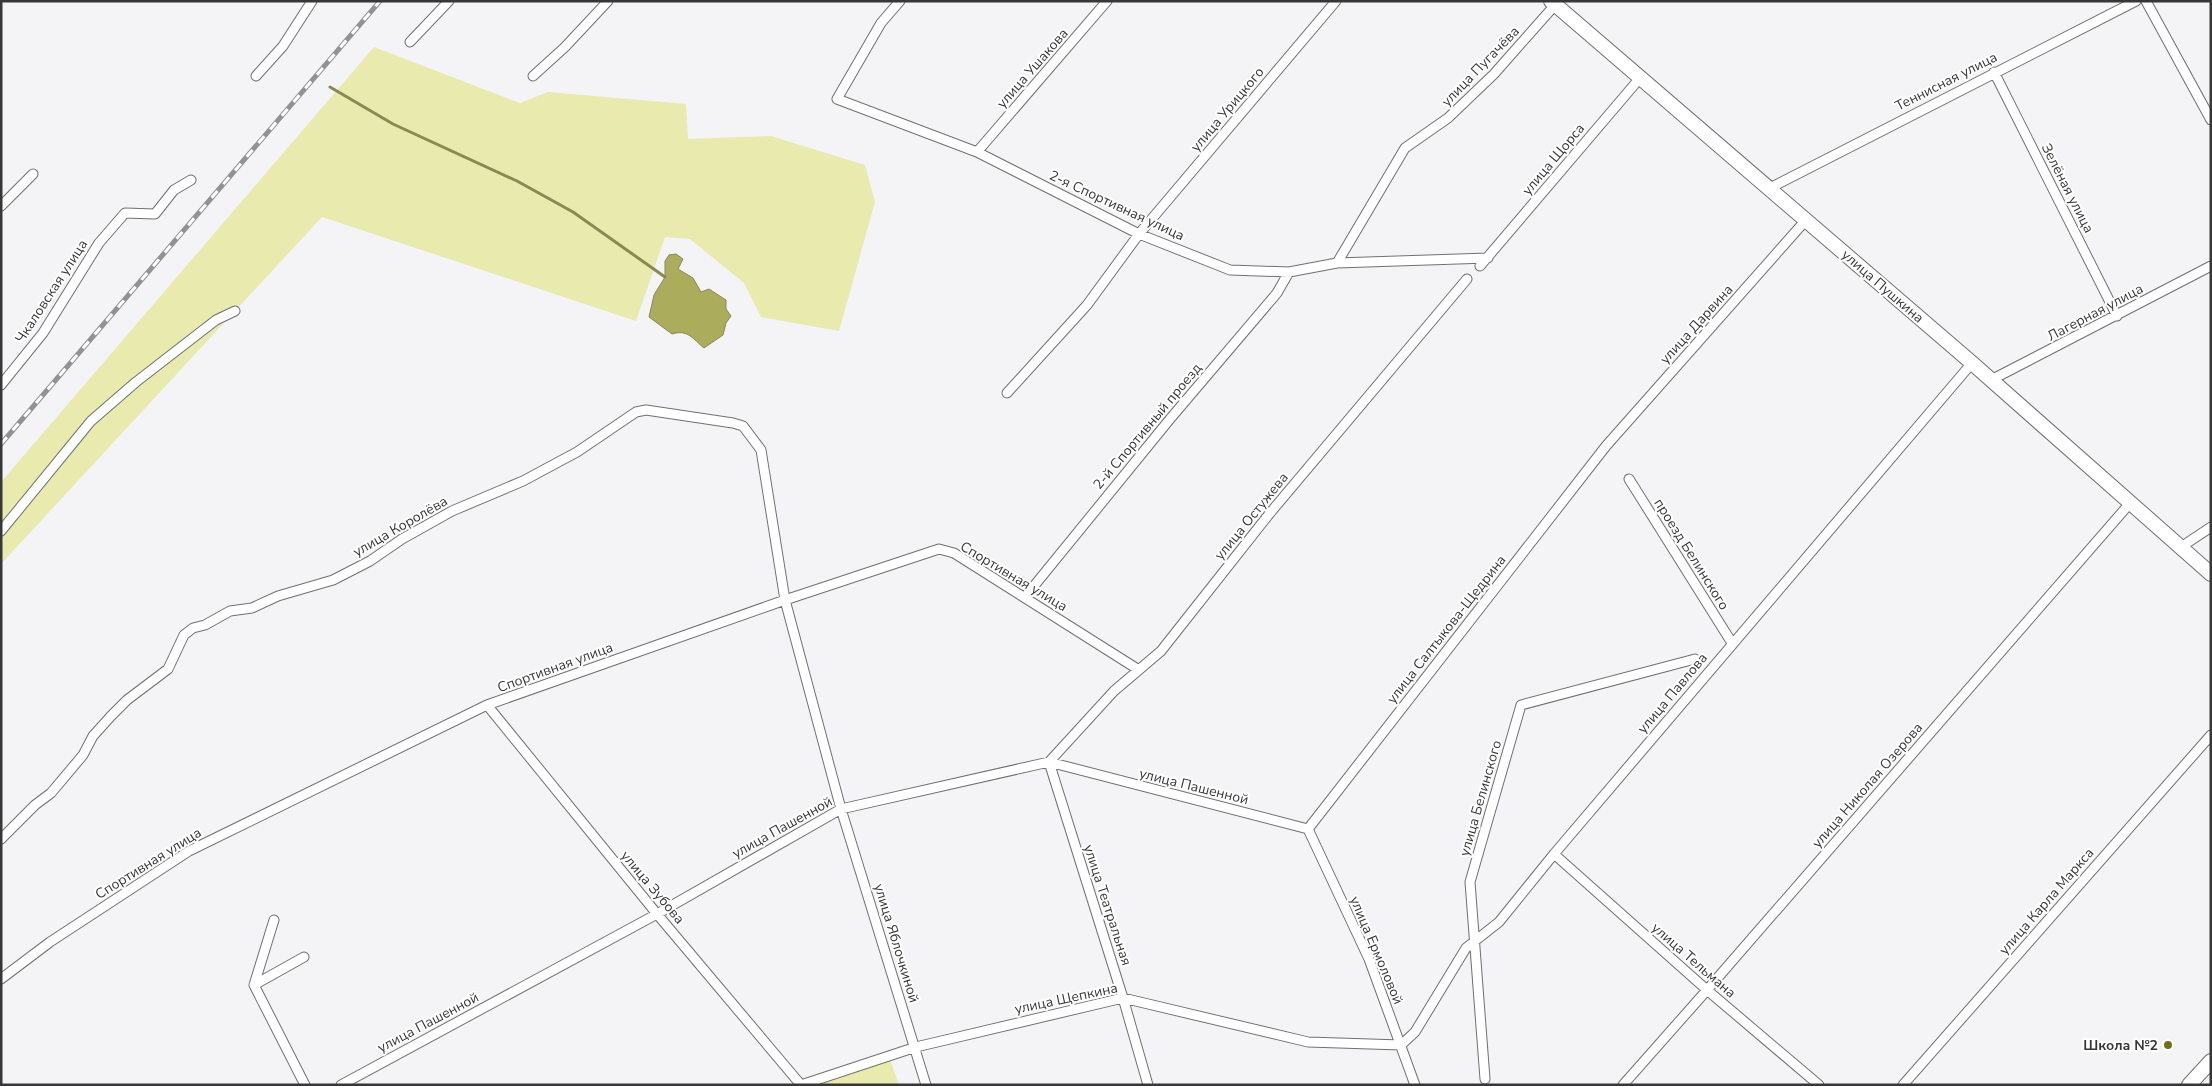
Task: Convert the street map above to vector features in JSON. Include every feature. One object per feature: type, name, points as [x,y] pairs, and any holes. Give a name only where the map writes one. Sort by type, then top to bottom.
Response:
[{"type":"main road","name":"улица Пушкина","points":[[1553,3],[1972,363],[2211,574]]},
{"type":"main road","points":[[2189,1085],[2211,1061]]},
{"type":"street","points":[[256,76],[283,46],[312,1]]},
{"type":"street","points":[[410,42],[450,1]]},
{"type":"street","points":[[533,76],[565,47],[608,1]]},
{"type":"street","name":"2-я Спортивная улица","points":[[900,1],[880,23],[837,99],[977,152],[1139,234],[1230,270],[1289,272],[1337,263],[1488,258]]},
{"type":"street","name":"улица Ушакова","points":[[977,152],[1107,1]]},
{"type":"street","name":"улица Урицкого","points":[[1007,393],[1087,305],[1139,234],[1336,1]]},
{"type":"street","name":"Теннисная улица","points":[[1770,188],[2136,1]]},
{"type":"street","points":[[2146,1],[2211,120]]},
{"type":"street","name":"улица Пугачёва","points":[[1337,263],[1405,148],[1448,118],[1494,74],[1553,3]]},
{"type":"street","name":"Зелёная улица","points":[[1994,72],[2117,316]]},
{"type":"street","name":"улица Щорса","points":[[1488,258],[1640,78]]},
{"type":"street","points":[[1,206],[33,174]]},
{"type":"street","name":"Чкаловская улица","points":[[1,385],[43,332],[99,243],[125,213],[155,214],[174,190],[191,180]]},
{"type":"street","name":"улица Дарвина","points":[[1606,446],[1806,220]]},
{"type":"street","points":[[1480,266],[1488,258]]},
{"type":"street","name":"Лагерная улица","points":[[1991,380],[2211,266]]},
{"type":"street","name":"2-й Спортивный проезд","points":[[1025,597],[1170,419],[1276,294],[1289,272]]},
{"type":"street","name":"улица Остужева","points":[[1049,762],[1114,692],[1161,651],[1270,513],[1467,279]]},
{"type":"street","points":[[1,531],[91,421],[136,382],[216,320],[235,311]]},
{"type":"street","name":"улица Павлова","points":[[1401,1045],[1416,1032],[1466,948],[1499,922],[1732,643],[1972,363]]},
{"type":"street","name":"улица Королёва","points":[[1,839],[35,805],[51,793],[83,755],[93,736],[111,716],[127,700],[168,669],[184,635],[193,628],[205,625],[230,611],[252,608],[278,596],[333,580],[370,561],[402,539],[452,511],[516,484],[577,452],[636,412],[646,410],[743,426],[753,436],[761,450],[766,471],[785,600],[841,809]]},
{"type":"street","name":"улица Салтыкова-Щедрина","points":[[1308,829],[1606,446]]},
{"type":"street","name":"проезд Белинского","points":[[1629,479],[1732,643]]},
{"type":"street","name":"улица Николая Озерова","points":[[1622,1085],[1707,990],[2131,502]]},
{"type":"street","points":[[2181,547],[2211,527]]},
{"type":"street","name":"Спортивная улица","points":[[1,979],[50,942],[189,851],[487,705],[785,600],[939,549],[954,553],[1139,670]]},
{"type":"street","name":"улица Белинского","points":[[1485,1079],[1470,882],[1521,705],[1695,659]]},
{"type":"street","name":"улица Зубова","points":[[487,705],[657,914],[801,1085]]},
{"type":"street","name":"улица Карла Маркса","points":[[1903,1085],[2211,735]]},
{"type":"street","name":"улица Пашенной","points":[[341,1085],[657,914],[841,809],[1049,762],[1308,829]]},
{"type":"street","name":"улица Театральная","points":[[1049,762],[1123,998],[1148,1085]]},
{"type":"street","name":"улица Яблочкиной","points":[[841,809],[916,1047],[926,1085]]},
{"type":"street","name":"улица Ермоловой","points":[[1308,829],[1369,959],[1415,1085]]},
{"type":"street","name":"улица Тельмана","points":[[1554,854],[1707,990],[1819,1085]]},
{"type":"street","points":[[274,920],[254,985],[305,1085]]},
{"type":"street","points":[[254,985],[304,957]]},
{"type":"street","name":"улица Щепкина","points":[[801,1085],[916,1047],[1123,998],[1308,1042],[1401,1045]]},
{"type":"green space","points":[[374,47],[520,103],[548,92],[686,104],[688,139],[771,136],[865,165],[875,202],[839,331],[761,317],[744,283],[690,239],[665,237],[636,321],[322,217],[1,564],[1,482]]},
{"type":"green space","points":[[890,1059],[899,1085],[819,1085]]},
{"type":"shaded area","points":[[676,254],[683,259],[678,269],[693,278],[701,292],[709,289],[726,300],[726,309],[731,316],[726,323],[723,335],[704,348],[690,336],[682,333],[672,334],[649,317],[654,295],[665,277],[665,261],[669,255]]},
{"type":"waterway","points":[[330,87],[393,124],[517,181],[573,212],[665,277]]},
{"type":"railway","points":[[1,444],[380,1]]},
{"type":"place","name":"Школа №2","points":[[2168,1045]]}]
